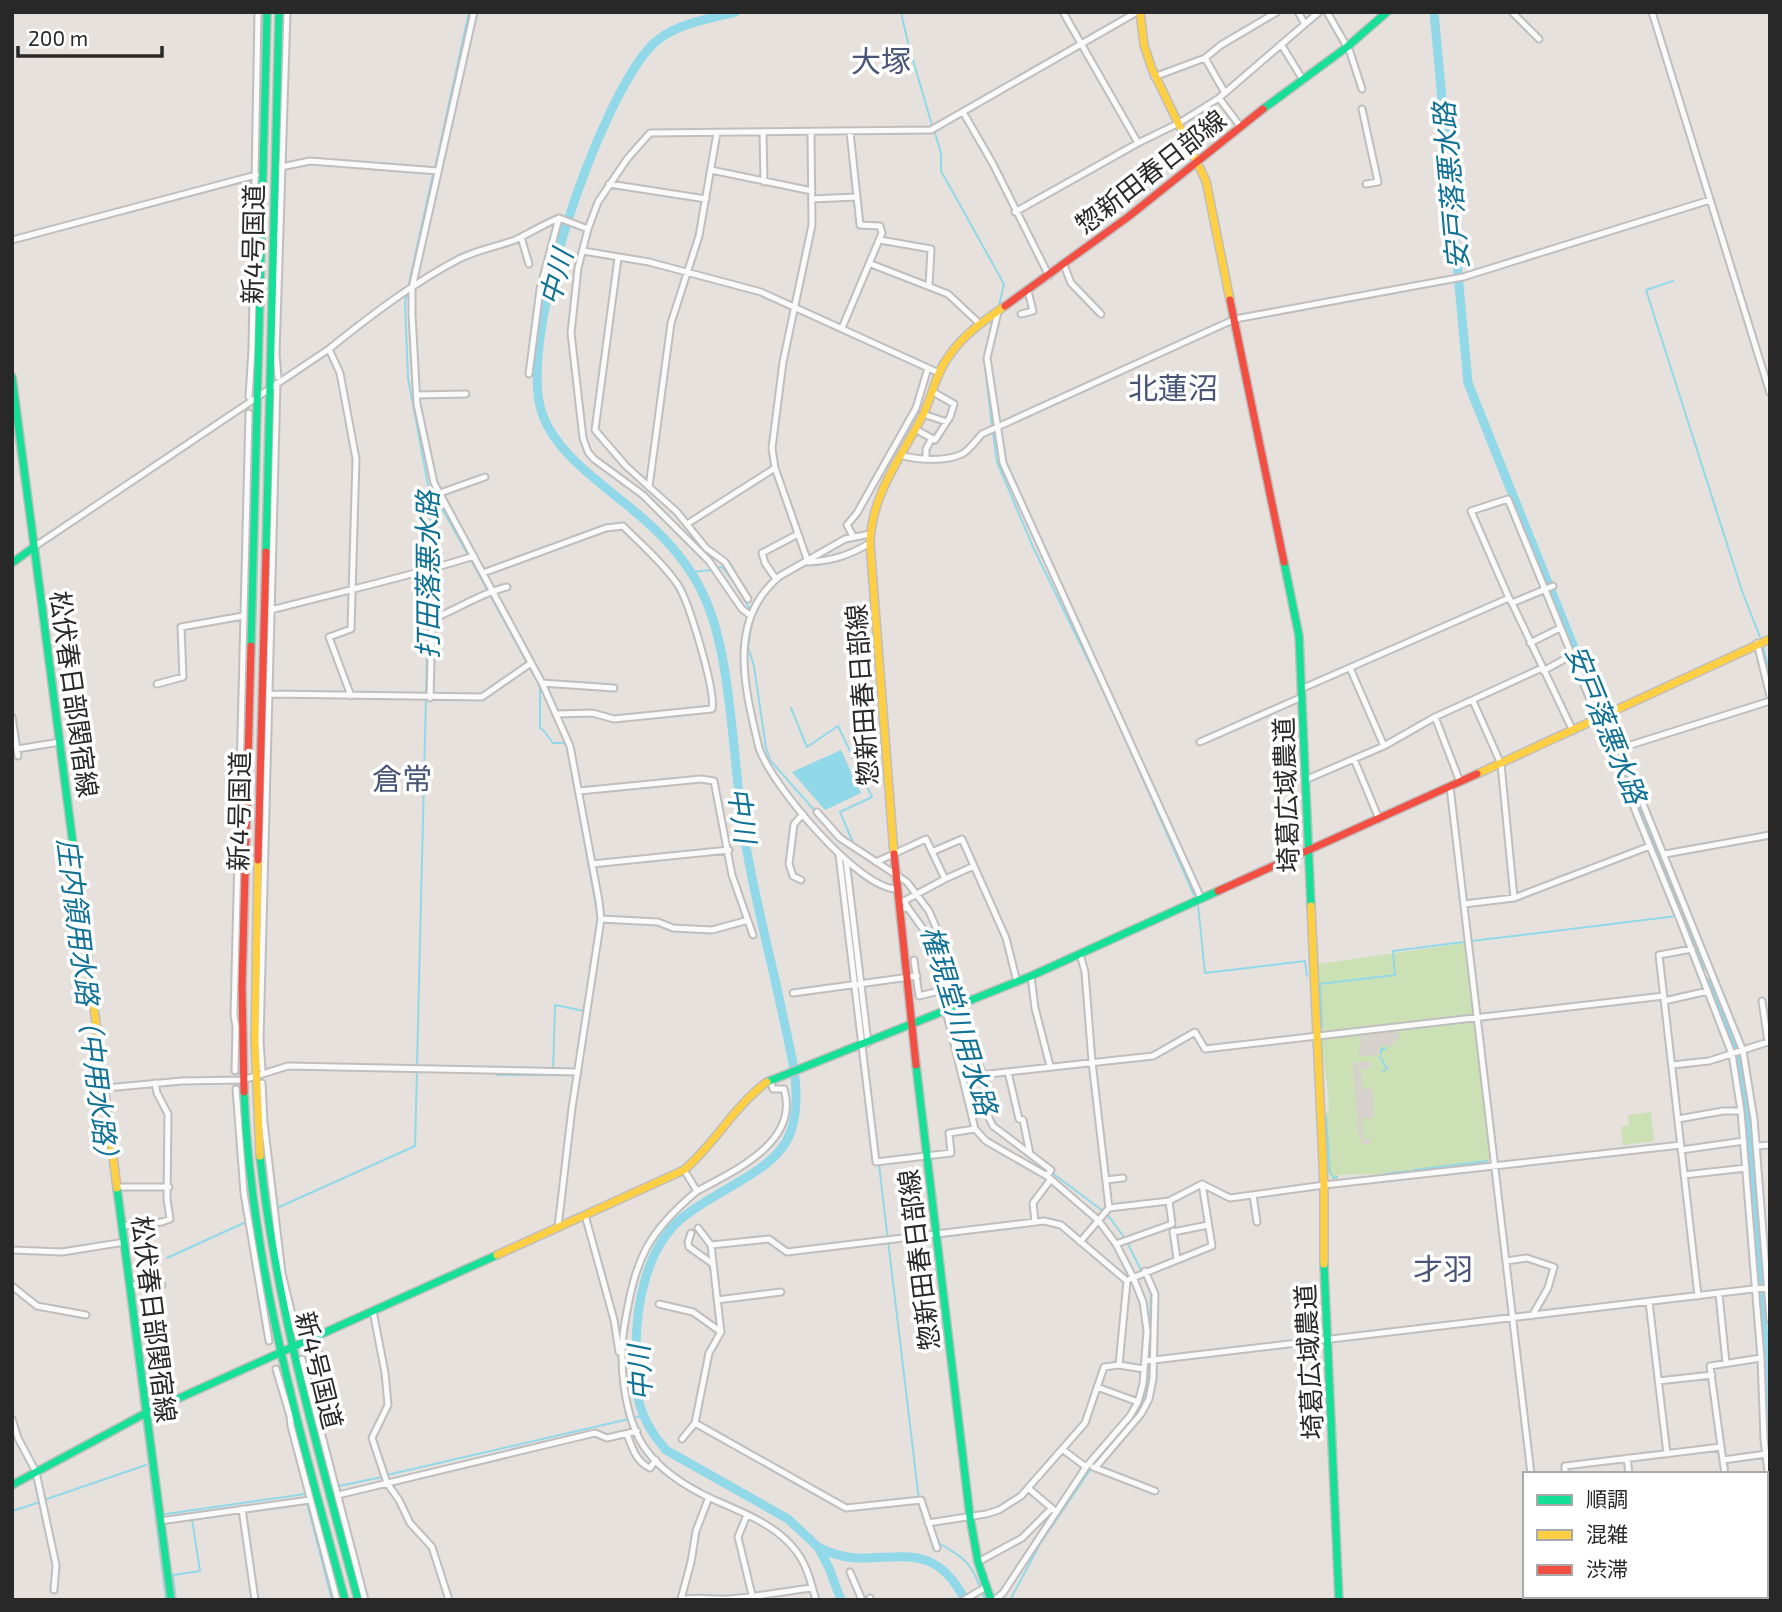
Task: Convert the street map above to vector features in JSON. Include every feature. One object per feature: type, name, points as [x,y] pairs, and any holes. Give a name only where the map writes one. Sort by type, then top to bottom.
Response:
[{"type":"main road","name":"新4号国道","points":[[267,12],[259,174],[253,397],[239,1035],[243,1080],[242,1126],[263,1285],[291,1408],[345,1600]]},
{"type":"main road","name":"新4号国道","points":[[279,12],[275,383],[257,1034],[260,1122],[264,1191],[292,1348],[304,1382],[358,1600]]},
{"type":"main road","name":"埼葛広域農道","points":[[1138,12],[1154,77],[1199,160],[1206,181],[1299,636],[1324,1185],[1324,1261],[1339,1600]]},
{"type":"main road","name":"惣新田春日部線","points":[[993,1600],[978,1562],[970,1517],[906,977],[870,538],[872,519],[882,488],[923,414],[939,373],[951,352],[980,324],[1064,265],[1240,126],[1347,47],[1387,12]]},
{"type":"main road","name":"松伏春日部関宿線","points":[[12,377],[171,1600]]},
{"type":"main road","points":[[12,563],[34,547]]},
{"type":"main road","points":[[12,1485],[146,1413],[684,1170],[701,1158],[754,1090],[772,1080],[1031,976],[1501,764],[1770,639]]},
{"type":"street","points":[[12,240],[259,174],[258,12]]},
{"type":"street","points":[[287,12],[279,167],[310,161],[438,171]]},
{"type":"street","points":[[474,12],[412,288],[416,395],[434,482],[542,683],[570,746],[592,864],[601,919],[558,1227]]},
{"type":"street","points":[[1063,12],[1138,143]]},
{"type":"street","points":[[750,615],[742,609],[709,561],[643,495],[594,459],[584,446],[570,333],[578,268],[588,229],[609,184],[626,159],[650,133],[934,129],[1138,12]]},
{"type":"street","points":[[1154,77],[1205,58],[1221,45],[1277,12]]},
{"type":"street","points":[[1298,12],[1305,24]]},
{"type":"street","points":[[1015,212],[1179,123],[1219,98],[1319,12]]},
{"type":"street","points":[[1327,12],[1347,47],[1362,89]]},
{"type":"street","points":[[1512,12],[1539,39]]},
{"type":"street","points":[[1652,12],[1770,393]]},
{"type":"street","points":[[1281,44],[1303,80]]},
{"type":"street","points":[[1205,58],[1225,93]]},
{"type":"street","points":[[1219,98],[1240,126]]},
{"type":"street","points":[[1362,109],[1378,182],[1366,184]]},
{"type":"street","points":[[963,112],[993,164],[1049,276]]},
{"type":"street","points":[[808,562],[775,468],[773,438],[783,362],[812,226],[811,132]]},
{"type":"street","points":[[842,328],[882,233],[880,226],[860,225],[850,132]]},
{"type":"street","points":[[643,495],[650,486],[671,323],[699,236],[717,133]]},
{"type":"street","points":[[763,133],[764,182]]},
{"type":"street","points":[[711,170],[812,191]]},
{"type":"street","points":[[609,184],[706,199]]},
{"type":"street","points":[[812,198],[856,197]]},
{"type":"street","points":[[900,455],[926,458],[958,455],[989,430],[1235,319],[1463,277],[1710,200]]},
{"type":"street","points":[[34,547],[253,397],[329,349],[412,288],[478,250],[521,237],[559,218],[588,229]]},
{"type":"street","points":[[529,374],[540,289],[559,218]]},
{"type":"street","points":[[521,237],[529,264]]},
{"type":"street","points":[[880,240],[931,249],[929,286]]},
{"type":"street","points":[[583,251],[689,272],[761,292],[939,373]]},
{"type":"street","points":[[618,258],[595,430],[626,466],[687,524],[706,548],[725,562],[748,599]]},
{"type":"street","points":[[871,264],[948,294],[980,324]]},
{"type":"street","points":[[1064,265],[1071,283],[1101,314]]},
{"type":"street","points":[[1021,314],[1033,311],[1027,291]]},
{"type":"street","points":[[996,313],[987,358],[1003,463],[1201,898]]},
{"type":"street","points":[[274,346],[275,383]]},
{"type":"street","points":[[329,349],[341,381],[356,459],[351,629],[329,637],[351,696]]},
{"type":"street","points":[[852,536],[848,525],[908,425],[928,368]]},
{"type":"street","points":[[915,429],[935,440],[947,422],[954,404],[933,392]]},
{"type":"street","points":[[416,395],[466,394]]},
{"type":"street","points":[[235,1071],[239,1035],[234,1016],[245,506],[253,443],[249,413]]},
{"type":"street","points":[[923,414],[947,422]]},
{"type":"street","points":[[926,458],[926,449],[932,438]]},
{"type":"street","points":[[687,524],[775,468]]},
{"type":"street","points":[[440,493],[485,477]]},
{"type":"street","points":[[1573,731],[1471,511],[1508,499],[1572,655],[1621,748],[1742,1051],[1756,1146],[1763,1288],[1761,1358],[1768,1472]]},
{"type":"street","points":[[483,573],[606,528],[623,526],[659,562],[678,586],[707,674],[712,709],[614,719],[592,713],[557,714]]},
{"type":"street","points":[[776,579],[765,564],[762,553],[798,534]]},
{"type":"street","points":[[870,538],[852,536],[776,579],[759,597],[750,615],[743,648],[743,663],[759,748],[767,766],[803,814],[839,855],[887,889],[896,879]]},
{"type":"street","points":[[808,562],[833,560],[870,538]]},
{"type":"street","points":[[262,1069],[257,1034],[270,694],[268,610],[408,576],[474,556]]},
{"type":"street","points":[[1200,742],[1350,668],[1510,600],[1553,586]]},
{"type":"street","points":[[430,698],[432,619],[493,590],[507,587]]},
{"type":"street","points":[[157,684],[183,677],[181,627],[243,616]]},
{"type":"street","points":[[1530,643],[1560,628]]},
{"type":"street","points":[[1621,748],[1770,699],[1758,643]]},
{"type":"street","points":[[1305,780],[1384,746],[1435,717],[1572,655]]},
{"type":"street","points":[[270,694],[482,698],[531,663]]},
{"type":"street","points":[[1350,668],[1384,746]]},
{"type":"street","points":[[542,683],[614,688]]},
{"type":"street","points":[[1473,701],[1501,764],[1514,898]]},
{"type":"street","points":[[12,717],[17,752],[60,742]]},
{"type":"street","points":[[1435,717],[1460,782]]},
{"type":"street","points":[[1603,717],[1650,846],[1733,1054],[1746,1168],[1770,1320]]},
{"type":"street","points":[[1354,759],[1379,819]]},
{"type":"street","points":[[579,791],[701,779],[715,781],[732,875],[753,935]]},
{"type":"street","points":[[1450,787],[1531,1472]]},
{"type":"street","points":[[817,812],[840,838],[876,862],[914,894],[929,911],[938,928],[947,953],[962,1077],[975,1127],[986,1142],[1049,1177],[1098,1220],[1116,1244],[1143,1302],[1146,1318],[1144,1369],[1139,1399],[1130,1416],[1054,1510],[1003,1593],[993,1600]]},
{"type":"street","points":[[801,880],[793,876],[789,864],[794,824],[803,814]]},
{"type":"street","points":[[1665,853],[1770,835]]},
{"type":"street","points":[[876,862],[926,839],[945,879]]},
{"type":"street","points":[[934,852],[962,839],[1006,938],[1017,982]]},
{"type":"street","points":[[1464,904],[1514,898],[1650,846]]},
{"type":"street","points":[[592,864],[729,850]]},
{"type":"street","points":[[839,855],[865,1044],[876,1162],[951,1153],[948,1133],[975,1127],[990,1120]]},
{"type":"street","points":[[846,860],[857,982]]},
{"type":"street","points":[[974,866],[904,901],[930,940],[940,968],[943,990],[954,1008],[982,1075],[990,1120],[999,1132],[1051,1170],[1033,1203],[1035,1222]]},
{"type":"street","points":[[899,909],[908,908]]},
{"type":"street","points":[[601,919],[658,922],[673,928],[712,930],[745,921]]},
{"type":"street","points":[[1692,949],[1659,956],[1698,1296]]},
{"type":"street","points":[[1080,954],[1085,972],[1092,1062],[1110,1208]]},
{"type":"street","points":[[915,960],[919,996],[943,990]]},
{"type":"street","points":[[793,993],[857,982],[917,976]]},
{"type":"street","points":[[1031,976],[1035,1008],[1051,1066]]},
{"type":"street","points":[[962,1077],[1153,1056],[1195,1032],[1205,1049],[1664,998],[1708,990]]},
{"type":"street","points":[[1672,1065],[1709,1061],[1769,1042],[1762,1001]]},
{"type":"street","points":[[106,1088],[155,1083],[259,1080],[288,1066],[578,1072]]},
{"type":"street","points":[[1008,1072],[1018,1119],[1023,1120],[1030,1155]]},
{"type":"street","points":[[621,1362],[629,1299],[642,1254],[663,1222],[697,1191],[746,1166],[782,1126],[786,1113],[784,1089],[773,1088],[772,1080]]},
{"type":"street","points":[[123,1226],[170,1219],[168,1114],[155,1083]]},
{"type":"street","points":[[236,1089],[242,1126]]},
{"type":"street","points":[[1678,1119],[1723,1111],[1741,1111]]},
{"type":"street","points":[[1202,1184],[1230,1198],[1495,1166],[1744,1141]]},
{"type":"street","points":[[1756,1146],[1770,1145]]},
{"type":"street","points":[[1024,1162],[1030,1155]]},
{"type":"street","points":[[1684,1175],[1746,1168]]},
{"type":"street","points":[[684,1170],[697,1191]]},
{"type":"street","points":[[1106,1180],[1123,1178]]},
{"type":"street","points":[[1080,1241],[1110,1208],[1169,1201],[1202,1184]]},
{"type":"street","points":[[1130,1279],[1212,1246],[1202,1184]]},
{"type":"street","points":[[117,1187],[169,1188]]},
{"type":"street","points":[[1254,1195],[1257,1222]]},
{"type":"street","points":[[1169,1201],[1177,1259]]},
{"type":"street","points":[[585,1215],[614,1320],[629,1408],[636,1431],[647,1451],[682,1482],[776,1532],[796,1550],[806,1569],[816,1600]]},
{"type":"street","points":[[711,1245],[769,1239],[787,1252],[1044,1221],[1061,1226],[1130,1279]]},
{"type":"street","points":[[1116,1244],[1172,1224]]},
{"type":"street","points":[[1173,1233],[1209,1224]]},
{"type":"street","points":[[682,1439],[695,1423],[709,1353],[721,1332],[711,1245],[698,1228]]},
{"type":"street","points":[[691,1233],[689,1247],[713,1264]]},
{"type":"street","points":[[12,1250],[62,1252],[125,1242]]},
{"type":"street","points":[[1506,1261],[1527,1258],[1554,1267],[1548,1289],[1532,1316]]},
{"type":"street","points":[[1095,1468],[1141,1414],[1149,1399],[1155,1294],[1145,1271]]},
{"type":"street","points":[[1119,1365],[1130,1279]]},
{"type":"street","points":[[281,1280],[296,1331]]},
{"type":"street","points":[[130,1285],[162,1285]]},
{"type":"street","points":[[263,1285],[269,1341]]},
{"type":"street","points":[[12,1286],[37,1306],[86,1315]]},
{"type":"street","points":[[1144,1361],[1763,1288]]},
{"type":"street","points":[[718,1300],[781,1292]]},
{"type":"street","points":[[1719,1294],[1727,1363]]},
{"type":"street","points":[[1649,1302],[1667,1454]]},
{"type":"street","points":[[659,1304],[693,1312],[721,1332]]},
{"type":"street","points":[[373,1311],[386,1374],[388,1405],[372,1438],[387,1482],[410,1523],[432,1547],[449,1600]]},
{"type":"street","points":[[316,1337],[328,1413],[317,1415]]},
{"type":"street","points":[[1725,1472],[1710,1366],[1761,1358]]},
{"type":"street","points":[[302,1359],[304,1382],[317,1415],[365,1600]]},
{"type":"street","points":[[928,1523],[999,1510],[1028,1488],[1085,1423],[1104,1367],[1119,1365],[1144,1369]]},
{"type":"street","points":[[276,1369],[291,1408],[310,1500],[337,1600]]},
{"type":"street","points":[[1658,1381],[1712,1375]]},
{"type":"street","points":[[1097,1387],[1139,1399],[1149,1399]]},
{"type":"street","points":[[12,1419],[18,1438],[36,1472],[56,1565],[54,1590]]},
{"type":"street","points":[[695,1423],[846,1508],[921,1500],[937,1548]]},
{"type":"street","points":[[338,1495],[595,1433],[607,1438],[636,1431]]},
{"type":"street","points":[[627,1434],[644,1465],[650,1468],[656,1460]]},
{"type":"street","points":[[1565,1472],[1565,1466],[1721,1447]]},
{"type":"street","points":[[1062,1449],[1087,1466],[1155,1491]]},
{"type":"street","points":[[1723,1461],[1766,1454]]},
{"type":"street","points":[[1627,1458],[1629,1472]]},
{"type":"street","points":[[1028,1488],[1054,1510]]},
{"type":"street","points":[[709,1497],[696,1531],[691,1562],[680,1600],[694,1597],[730,1599],[812,1588]]},
{"type":"street","points":[[160,1521],[310,1500]]},
{"type":"street","points":[[242,1509],[255,1600]]},
{"type":"street","points":[[978,1562],[1022,1538],[1054,1510]]},
{"type":"street","points":[[747,1515],[738,1537],[752,1595]]},
{"type":"street","points":[[850,1573],[862,1600]]},
{"type":"street","points":[[964,1600],[986,1587]]},
{"type":"green space","points":[[1465,943],[1490,1159],[1488,1163],[1383,1175],[1338,1175],[1338,1179],[1333,1180],[1329,1174],[1324,1149],[1323,1115],[1329,1110],[1320,1030],[1318,964]]},
{"type":"green space","points":[[1651,1112],[1654,1141],[1623,1145],[1621,1127],[1629,1125],[1628,1115]]},
{"type":"shaded area","points":[[1400,1032],[1400,1035],[1391,1047],[1379,1047],[1379,1055],[1359,1056],[1361,1035]]},
{"type":"shaded area","points":[[1353,1062],[1371,1062],[1371,1068],[1360,1069],[1363,1089],[1373,1089],[1373,1118],[1362,1119],[1363,1139],[1371,1139],[1372,1142],[1368,1144],[1363,1144],[1358,1132]]},
{"type":"water","points":[[841,750],[861,793],[825,810],[792,772]]},
{"type":"waterway","name":"打田落悪水路","points":[[435,168],[469,12]]},
{"type":"waterway","name":"中川","points":[[736,12],[691,23],[670,32],[652,45],[631,74],[609,116],[567,224],[540,335],[537,382],[543,416],[557,441],[577,463],[671,546],[689,569],[712,616],[725,674],[748,856],[796,1085],[795,1116],[781,1150],[759,1169],[682,1218],[670,1230],[652,1261],[641,1296],[636,1332],[639,1403],[649,1426],[666,1450],[788,1519],[818,1547],[841,1600]]},
{"type":"waterway","points":[[901,12],[932,125]]},
{"type":"waterway","name":"安戸落悪水路","points":[[1434,12],[1468,383],[1593,695],[1706,965]]},
{"type":"waterway","points":[[934,130],[941,153],[941,171],[1004,284],[999,306]]},
{"type":"waterway","name":"打田落悪水路","points":[[408,288],[433,174]]},
{"type":"waterway","points":[[1673,281],[1646,290],[1742,591],[1760,637]]},
{"type":"waterway","name":"打田落悪水路","points":[[407,293],[405,303],[408,378],[431,501],[429,565]]},
{"type":"waterway","points":[[985,353],[991,328]]},
{"type":"waterway","points":[[985,366],[992,426]]},
{"type":"waterway","name":"庄内領用水路（中用水路）","points":[[12,410],[22,485]]},
{"type":"waterway","points":[[993,432],[997,462],[1033,547],[1111,707],[1194,895]]},
{"type":"waterway","points":[[430,487],[468,555]]},
{"type":"waterway","points":[[471,560],[527,663]]},
{"type":"waterway","name":"権現堂川用水路","points":[[718,568],[722,567],[734,582],[751,611]]},
{"type":"waterway","name":"権現堂川用水路","points":[[692,572],[712,570]]},
{"type":"waterway","name":"打田落悪水路","points":[[417,1066],[429,571]]},
{"type":"waterway","name":"権現堂川用水路","points":[[753,616],[748,647],[754,666],[766,748],[770,760],[815,811]]},
{"type":"waterway","points":[[1763,646],[1770,675]]},
{"type":"waterway","points":[[497,1075],[553,1075],[555,1005],[584,1011],[598,917],[567,746],[564,743],[553,743],[540,728],[540,687],[530,668]]},
{"type":"waterway","points":[[791,708],[807,747],[838,726],[872,797],[840,812],[854,845]]},
{"type":"waterway","points":[[1198,905],[1205,973],[1305,961],[1307,976]]},
{"type":"waterway","points":[[1472,941],[1677,916]]},
{"type":"waterway","points":[[1319,984],[1395,975],[1393,951],[1464,942]]},
{"type":"waterway","name":"安戸落悪水路","points":[[1712,981],[1741,1063],[1756,1214],[1770,1439]]},
{"type":"waterway","points":[[1320,984],[1322,1027]]},
{"type":"waterway","points":[[1381,1054],[1381,1050],[1386,1048]]},
{"type":"waterway","points":[[1380,1057],[1387,1068],[1383,1071]]},
{"type":"waterway","points":[[277,1208],[415,1146],[417,1071]]},
{"type":"waterway","points":[[1326,1116],[1330,1173],[1334,1178],[1337,1177]]},
{"type":"waterway","name":"庄内領用水路（中用水路）","points":[[105,1123],[117,1218]]},
{"type":"waterway","name":"権現堂川用水路","points":[[992,1128],[1004,1138]]},
{"type":"waterway","points":[[1414,1170],[1487,1161]]},
{"type":"waterway","points":[[879,1165],[919,1500]]},
{"type":"waterway","points":[[1384,1174],[1409,1171]]},
{"type":"waterway","name":"権現堂川用水路","points":[[1051,1172],[1103,1211]]},
{"type":"waterway","name":"権現堂川用水路","points":[[1107,1214],[1124,1237]]},
{"type":"waterway","points":[[167,1258],[246,1222]]},
{"type":"waterway","name":"権現堂川用水路","points":[[1127,1242],[1142,1272]]},
{"type":"waterway","name":"権現堂川用水路","points":[[1144,1277],[1151,1294],[1149,1357]]},
{"type":"waterway","name":"庄内領用水路（中用水路）","points":[[130,1317],[142,1412]]},
{"type":"waterway","name":"権現堂川用水路","points":[[1010,1600],[1040,1544],[1090,1470],[1143,1404],[1148,1387],[1149,1363]]},
{"type":"waterway","points":[[387,1475],[642,1416]]},
{"type":"waterway","name":"庄内領用水路（中用水路）","points":[[143,1418],[166,1600]]},
{"type":"waterway","points":[[44,1500],[146,1465]]},
{"type":"waterway","points":[[339,1486],[382,1477]]},
{"type":"waterway","points":[[166,1514],[305,1494]]},
{"type":"waterway","points":[[12,1511],[40,1502]]},
{"type":"waterway","points":[[307,1503],[332,1600]]},
{"type":"waterway","points":[[920,1505],[932,1539]]},
{"type":"waterway","points":[[176,1600],[173,1575],[200,1571],[192,1519],[239,1513]]},
{"type":"waterway","points":[[937,1542],[957,1554],[968,1565],[985,1600]]},
{"type":"waterway","points":[[818,1547],[839,1555],[860,1558],[916,1558],[934,1564],[950,1577],[965,1600]]},
{"type":"traffic: fast","points":[[251,646],[267,12]]},
{"type":"traffic: fast","points":[[266,552],[279,12]]},
{"type":"traffic: fast","points":[[1263,109],[1347,47],[1387,12]]},
{"type":"traffic: fast","points":[[12,377],[79,890]]},
{"type":"traffic: fast","points":[[12,563],[34,547]]},
{"type":"traffic: fast","points":[[1284,562],[1299,636],[1311,906]]},
{"type":"traffic: fast","points":[[767,1082],[1031,976],[1218,891]]},
{"type":"traffic: fast","points":[[916,1065],[970,1517],[978,1562],[991,1600]]},
{"type":"traffic: fast","points":[[244,1092],[256,1222],[267,1285],[295,1412],[345,1600]]},
{"type":"traffic: fast","points":[[260,1156],[267,1212],[300,1380],[358,1600]]},
{"type":"traffic: fast","points":[[117,1188],[171,1600]]},
{"type":"traffic: fast","points":[[12,1485],[146,1413],[497,1255]]},
{"type":"traffic: fast","points":[[1324,1264],[1339,1600]]},
{"type":"traffic: slow","points":[[1140,12],[1144,45],[1152,69],[1206,181],[1230,300]]},
{"type":"traffic: slow","points":[[894,854],[870,543],[872,525],[882,492],[923,415],[945,363],[968,335],[1005,306]]},
{"type":"traffic: slow","points":[[1477,774],[1770,639]]},
{"type":"traffic: slow","points":[[258,860],[255,1041],[260,1156]]},
{"type":"traffic: slow","points":[[79,890],[117,1188]]},
{"type":"traffic: slow","points":[[1311,906],[1324,1185],[1324,1264]]},
{"type":"traffic: slow","points":[[497,1255],[684,1170],[744,1102],[767,1082]]},
{"type":"traffic: jam","points":[[1005,306],[1128,217],[1263,109]]},
{"type":"traffic: jam","points":[[1230,300],[1284,562]]},
{"type":"traffic: jam","points":[[258,860],[266,552]]},
{"type":"traffic: jam","points":[[244,1092],[242,987],[251,646]]},
{"type":"traffic: jam","points":[[1218,891],[1477,774]]},
{"type":"traffic: jam","points":[[894,854],[916,1065]]},
{"type":"district","name":"大塚","points":[[881,60]]},
{"type":"district","name":"北蓮沼","points":[[1173,387]]},
{"type":"district","name":"倉常","points":[[402,778]]},
{"type":"district","name":"才羽","points":[[1443,1268]]}]
